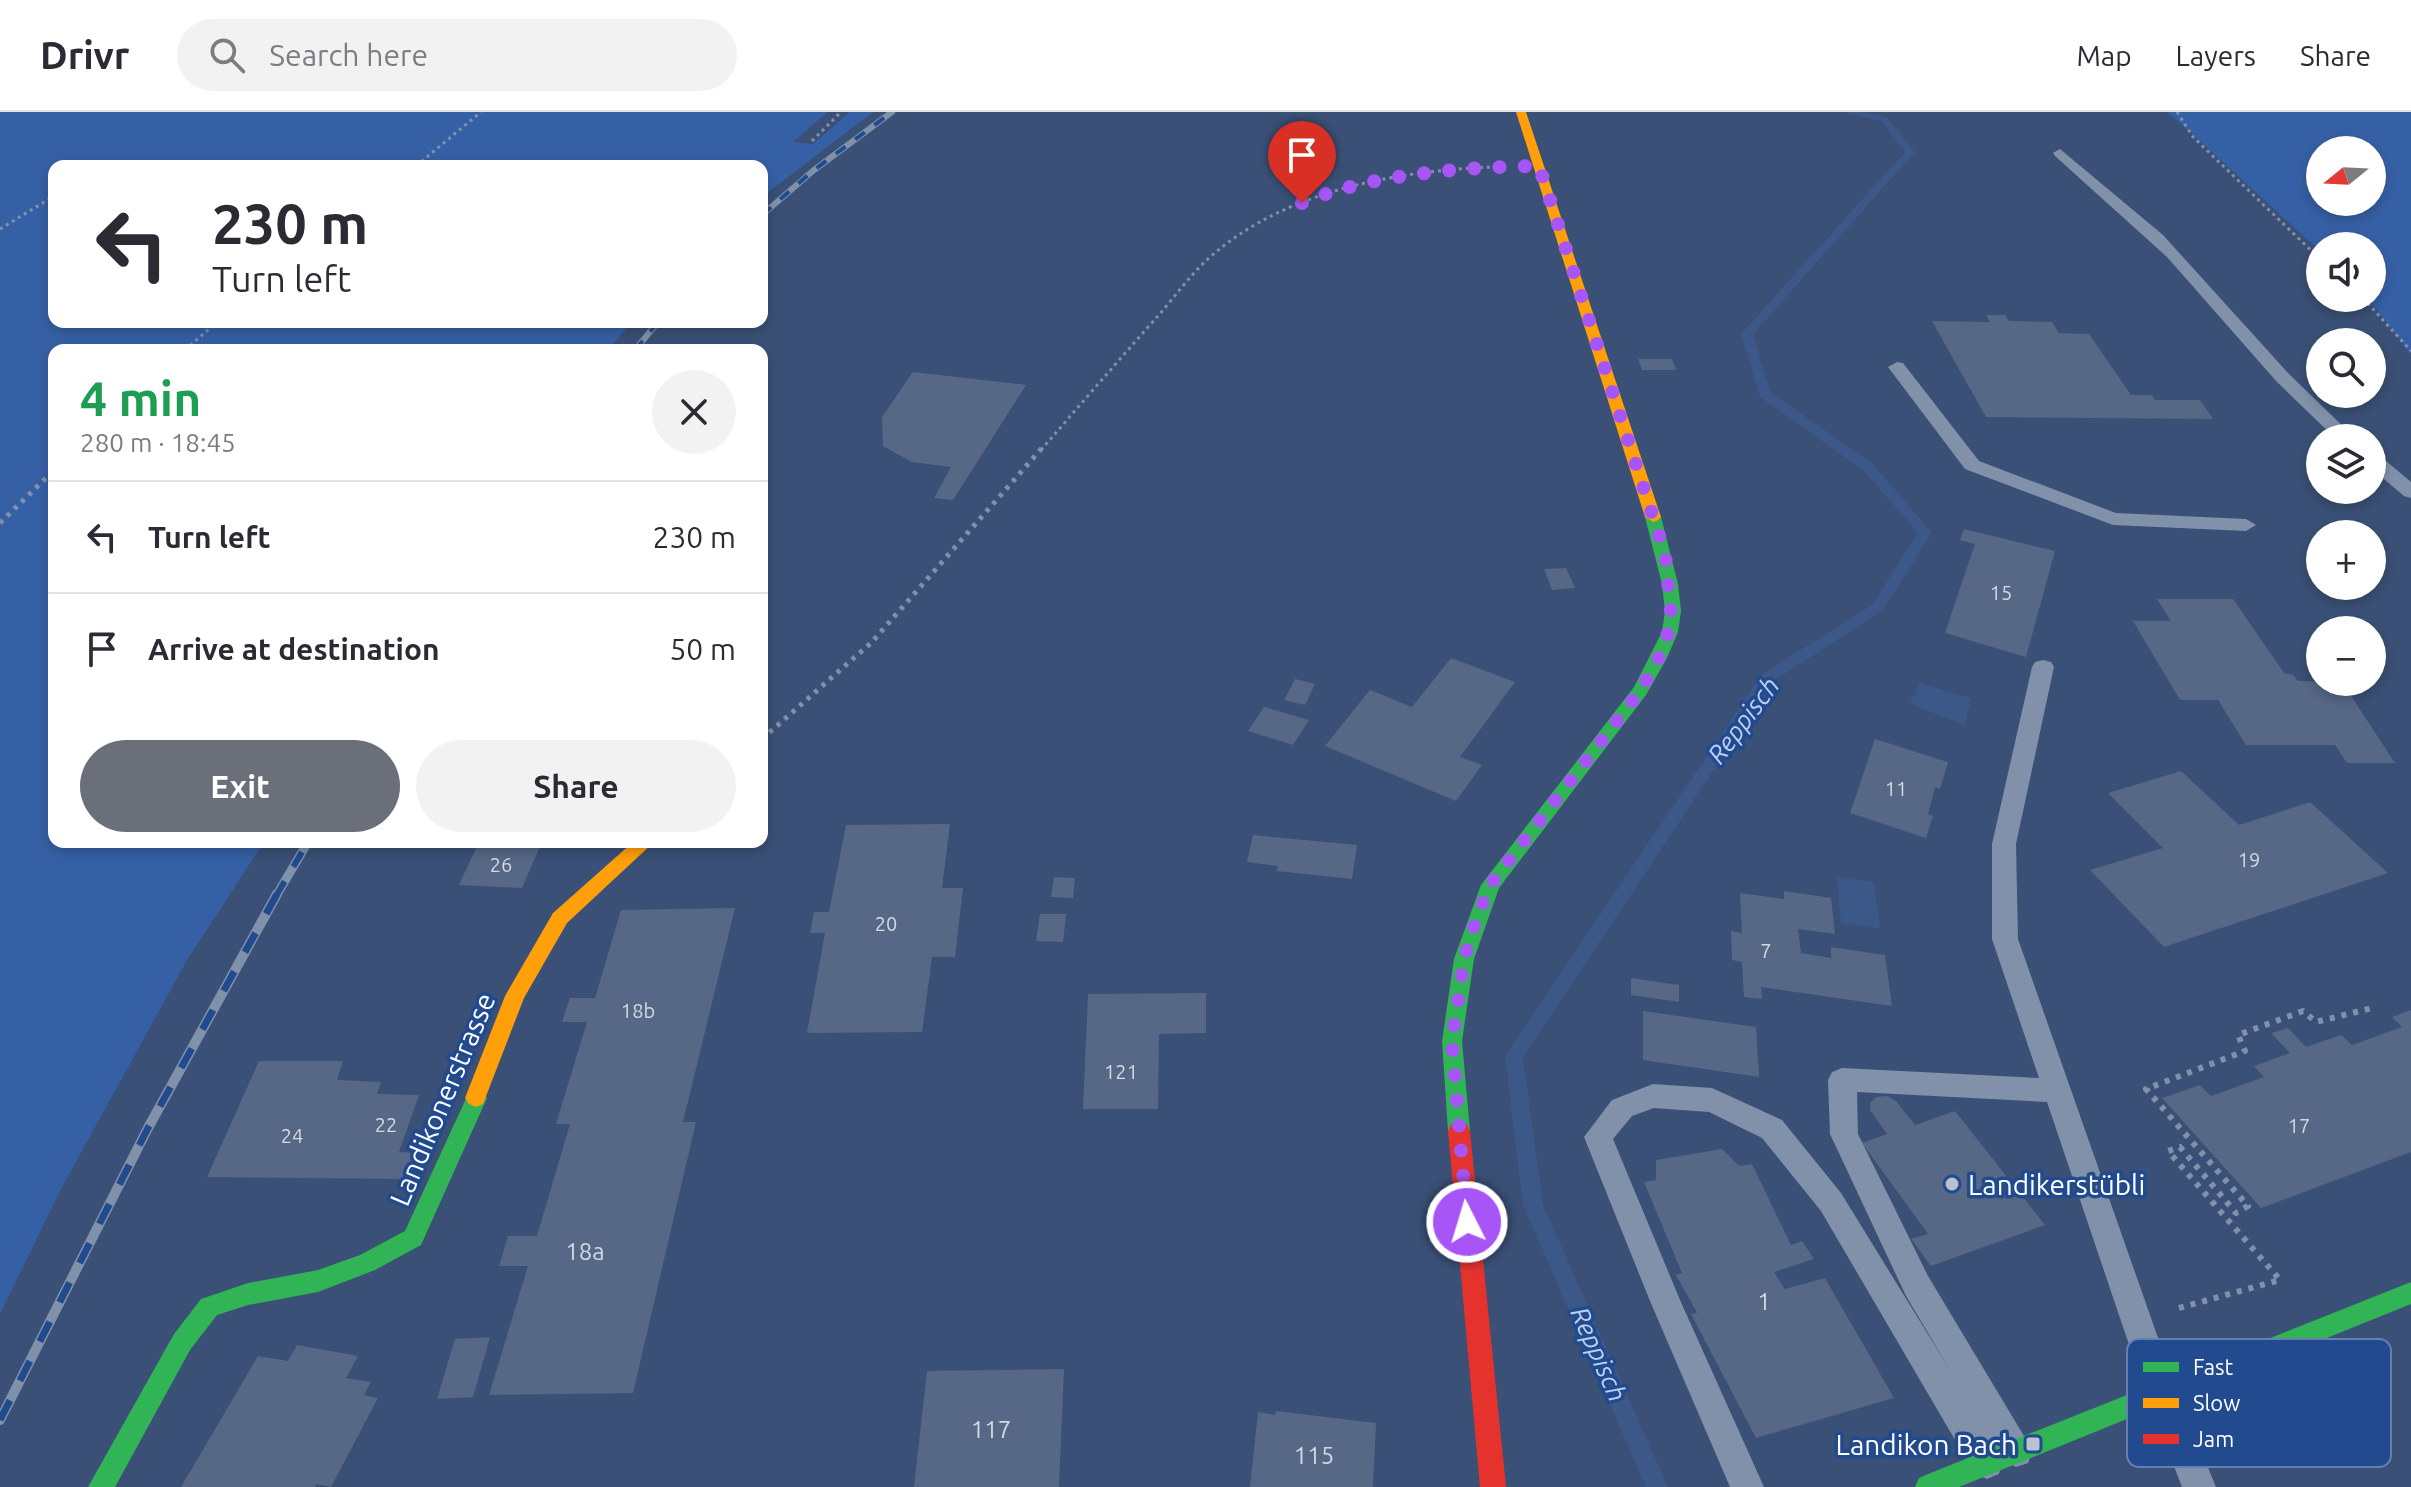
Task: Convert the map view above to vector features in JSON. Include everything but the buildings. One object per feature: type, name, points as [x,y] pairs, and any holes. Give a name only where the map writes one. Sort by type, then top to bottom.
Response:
[{"type":"street","points":[[1493,1487],[1477,1342],[1452,1041],[1464,959],[1490,885],[1640,691],[1658,660],[1672,622],[1665,554],[1521,112]]},
{"type":"street","name":"Landikonerstrasse","points":[[101,1487],[182,1342],[209,1307],[248,1294],[318,1281],[367,1263],[413,1238],[471,1112],[515,996],[560,918],[638,848]]},
{"type":"street","points":[[2295,1339],[2411,1293]]},
{"type":"street","points":[[1928,1487],[2127,1406]]},
{"type":"lane","points":[[2060,153],[2185,266],[2281,378],[2329,424]]},
{"type":"lane","points":[[1897,367],[1972,465],[2113,519],[2246,525]]},
{"type":"lane","points":[[2386,471],[2411,492]]},
{"type":"lane","points":[[2043,667],[2004,844],[2005,939],[2143,1339]]},
{"type":"lane","points":[[2016,1451],[1917,1286],[1844,1134],[1842,1080],[2058,1091]]},
{"type":"lane","points":[[1747,1487],[1665,1301],[1598,1137],[1622,1108],[1653,1096],[1712,1100],[1772,1129],[1831,1202],[1987,1462]]},
{"type":"lane","points":[[2191,1467],[2199,1487]]},
{"type":"path","points":[[423,160],[481,112]]},
{"type":"path","points":[[812,141],[841,112]]},
{"type":"path","points":[[2177,112],[2193,137],[2306,246]]},
{"type":"path","points":[[768,734],[872,642],[1209,258],[1259,222],[1323,194],[1425,174],[1482,167],[1539,166]]},
{"type":"path","points":[[0,229],[48,200]]},
{"type":"path","points":[[2376,312],[2411,351]]},
{"type":"path","points":[[192,344],[210,328]]},
{"type":"path","points":[[0,523],[48,476]]},
{"type":"path","points":[[2136,1320],[2280,1280],[2168,1151],[2180,1147],[2236,1213],[2248,1206],[2146,1089],[2245,1051],[2238,1035],[2303,1011],[2316,1022],[2372,1008]]},
{"type":"shaded area","points":[[0,112],[828,112],[793,142],[813,144],[850,112],[873,112],[768,192],[768,160],[48,160],[48,328],[627,328],[613,344],[48,344],[48,848],[260,848],[187,960],[61,1189],[0,1314]]},
{"type":"shaded area","points":[[2168,112],[2411,112],[2411,354],[2379,312],[2386,312],[2386,232],[2306,232],[2306,238]]},
{"type":"shaded area","points":[[1919,683],[1971,698],[1965,725],[1910,704]]},
{"type":"shaded area","points":[[1837,877],[1874,882],[1880,928],[1841,923]]},
{"type":"waterway","name":"Reppisch","points":[[1657,1487],[1533,1205],[1514,1056],[1767,678],[1877,608],[1925,533],[1868,467],[1764,394],[1747,334],[1910,152],[1884,119],[1848,112]]},
{"type":"railway","points":[[768,210],[814,170],[892,112]]},
{"type":"railway","points":[[640,344],[653,328]]},
{"type":"railway","points":[[276,896],[304,848]]},
{"type":"railway","points":[[0,1420],[148,1128],[277,894]]},
{"type":"traffic: fast","points":[[1459,1131],[1452,1041],[1464,959],[1490,885],[1640,691],[1670,632],[1673,611],[1670,584],[1653,517]]},
{"type":"traffic: fast","points":[[101,1487],[182,1342],[209,1307],[248,1294],[318,1281],[367,1263],[413,1238],[476,1098]]},
{"type":"traffic: fast","points":[[2296,1339],[2411,1293]]},
{"type":"traffic: fast","points":[[1928,1487],[2127,1407]]},
{"type":"traffic: slow","points":[[1521,112],[1653,517]]},
{"type":"traffic: slow","points":[[476,1098],[515,996],[560,918],[638,848]]},
{"type":"traffic: jam","points":[[1459,1131],[1493,1487]]},
{"type":"place","name":"Landikerstübli","points":[[1952,1184]]},
{"type":"place","name":"Landikon Bach","points":[[2033,1444]]},
{"type":"route","points":[[1302,203],[1323,194],[1425,174],[1482,167],[1539,166],[1665,554],[1672,622],[1658,660],[1640,691],[1490,885],[1464,959],[1452,1041],[1467,1222]]}]
